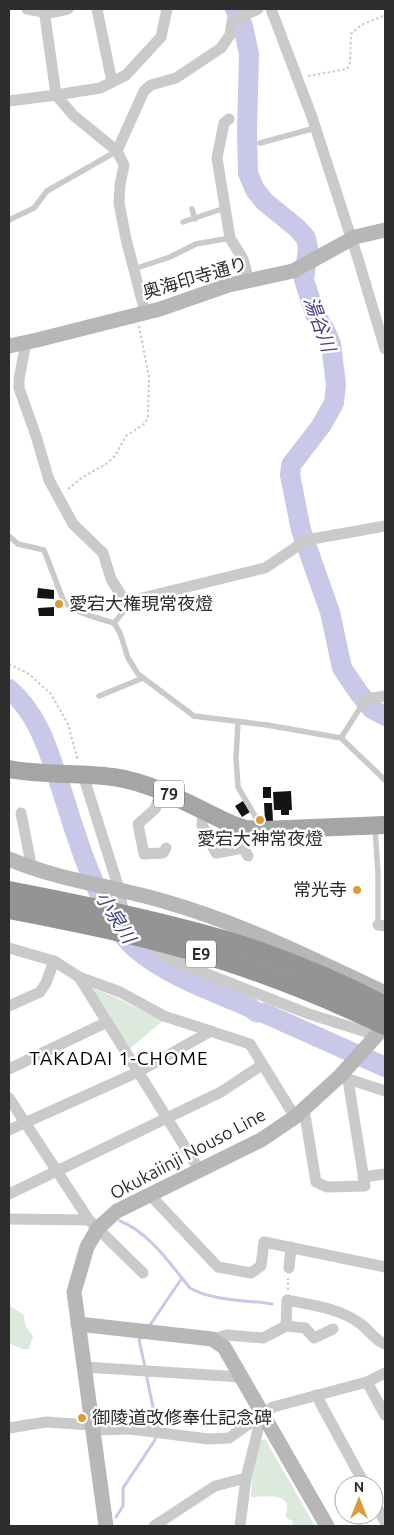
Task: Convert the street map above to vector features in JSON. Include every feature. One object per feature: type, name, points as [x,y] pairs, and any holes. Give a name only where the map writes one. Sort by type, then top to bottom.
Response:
[{"type":"highway","name":"E9","points":[[9,891],[90,907],[228,942],[289,963],[354,990],[385,1006]]},
{"type":"highway","name":"E9","points":[[9,909],[86,924],[158,941],[221,959],[282,980],[346,1006],[379,1032]]},
{"type":"main road","name":"79","points":[[9,769],[41,773],[113,777],[146,784],[244,829],[263,830],[380,825]]},
{"type":"street","points":[[27,9],[44,11],[68,9]]},
{"type":"street","points":[[97,9],[112,82]]},
{"type":"street","points":[[9,101],[100,88],[126,75],[162,37],[167,9]]},
{"type":"street","points":[[117,151],[144,91],[151,85],[176,78],[221,48],[230,35],[232,21],[258,9]]},
{"type":"street","points":[[271,9],[315,128],[385,349]]},
{"type":"street","points":[[44,11],[56,95],[73,115],[117,151],[124,165],[119,203],[134,269],[141,313]]},
{"type":"street","points":[[229,119],[224,122],[218,158],[230,238],[243,259],[249,281]]},
{"type":"street","name":"奥海印寺通り","points":[[9,346],[160,309],[230,286],[293,270],[361,235],[385,230]]},
{"type":"street","points":[[26,342],[19,388],[49,480],[73,524],[103,553],[111,579],[128,606],[142,598],[265,568],[307,541],[385,526]]},
{"type":"street","points":[[365,702],[385,696]]},
{"type":"street","points":[[82,775],[122,906],[132,926],[148,943],[172,960],[309,1014],[379,1032]]},
{"type":"street","points":[[162,790],[155,809],[138,824],[144,854],[163,853],[166,848]]},
{"type":"street","points":[[203,811],[202,824],[216,852],[243,848],[248,856]]},
{"type":"street","points":[[21,813],[32,869]]},
{"type":"street","points":[[9,859],[32,869],[117,888],[217,918],[280,944],[385,993]]},
{"type":"street","points":[[9,948],[54,961],[79,977],[120,992],[164,1016],[250,1044],[262,1065],[300,1113],[316,1182],[327,1188],[365,1186],[345,1075]]},
{"type":"street","points":[[9,1006],[40,992],[46,984],[54,961]]},
{"type":"street","points":[[79,977],[200,1171]]},
{"type":"street","points":[[9,1069],[107,1022]]},
{"type":"street","points":[[9,1130],[138,1072],[211,1031]]},
{"type":"street","name":"Okukaiinji Nouso Line","points":[[106,1526],[74,1292],[93,1224],[261,1140],[300,1113],[345,1075],[379,1032]]},
{"type":"street","points":[[9,1194],[222,1092],[262,1065]]},
{"type":"street","points":[[345,1075],[385,1092]]},
{"type":"street","points":[[9,1098],[93,1224],[144,1273]]},
{"type":"street","points":[[363,1177],[385,1174]]},
{"type":"street","points":[[150,1195],[218,1268],[251,1273],[261,1266],[264,1242],[385,1267]]},
{"type":"street","points":[[9,1219],[93,1224]]},
{"type":"street","points":[[289,1268],[291,1247]]},
{"type":"street","points":[[286,1326],[287,1300],[328,1308],[347,1314],[361,1323],[380,1342],[385,1344]]},
{"type":"street","points":[[78,1324],[212,1338],[227,1335],[263,1338],[286,1326],[304,1328],[314,1338],[333,1329]]},
{"type":"street","points":[[212,1338],[224,1347],[327,1526]]},
{"type":"street","points":[[84,1367],[241,1377]]},
{"type":"street","points":[[9,1428],[46,1422],[130,1429],[208,1439],[230,1438],[273,1407],[367,1382],[385,1373]]},
{"type":"street","points":[[367,1382],[385,1415]]},
{"type":"street","points":[[316,1395],[360,1475]]},
{"type":"street","points":[[240,1526],[246,1478],[262,1414]]},
{"type":"street","points":[[154,1526],[215,1486],[246,1478]]},
{"type":"lane","points":[[260,143],[315,128]]},
{"type":"lane","points":[[9,220],[34,208],[47,190],[117,151]]},
{"type":"lane","points":[[183,222],[225,208]]},
{"type":"lane","points":[[192,209],[195,218]]},
{"type":"lane","points":[[134,269],[170,257],[196,244],[230,238]]},
{"type":"lane","points":[[9,536],[18,544],[44,550],[64,602],[70,607],[86,614],[114,623],[128,658],[138,674],[194,716],[267,725],[340,738],[385,780]]},
{"type":"lane","points":[[114,623],[128,606]]},
{"type":"lane","points":[[99,696],[143,678]]},
{"type":"lane","points":[[340,738],[365,702]]},
{"type":"lane","points":[[238,722],[236,758],[238,786],[263,830]]},
{"type":"lane","points":[[380,825],[378,874],[381,925]]},
{"type":"path","points":[[297,78],[347,69],[350,63],[352,34],[361,25],[385,15]]},
{"type":"path","points":[[59,498],[83,476],[106,464],[115,456],[126,436],[144,424],[148,418],[149,377],[141,313]]},
{"type":"path","points":[[9,664],[29,674],[51,694],[68,724],[82,775]]},
{"type":"path","points":[[287,1300],[289,1268]]},
{"type":"green space","points":[[92,988],[117,998],[163,1021],[129,1049]]},
{"type":"green space","points":[[9,1306],[23,1314],[26,1327],[33,1336],[29,1349],[22,1349],[9,1343]]},
{"type":"green space","points":[[265,1439],[315,1526],[292,1526],[293,1521],[286,1518],[287,1505],[282,1499],[272,1496],[251,1497],[256,1442]]},
{"type":"building","points":[[38,588],[54,590],[54,599],[37,598]]},
{"type":"building","points":[[54,607],[54,616],[39,616],[38,608]]},
{"type":"building","points":[[263,787],[271,787],[271,798],[263,798]]},
{"type":"building","points":[[291,791],[292,810],[289,810],[289,815],[281,815],[281,810],[274,810],[273,792]]},
{"type":"building","points":[[243,801],[250,812],[242,817],[235,806]]},
{"type":"building","points":[[264,803],[272,803],[273,821],[265,821]]},
{"type":"waterway","name":"湯谷川","points":[[235,9],[243,26],[249,54],[248,173],[255,190],[265,202],[297,228],[306,238],[308,248],[304,280],[315,314],[331,344],[336,385],[334,403],[321,426],[291,465],[290,475],[301,530],[330,612],[342,668],[372,709],[385,716]]},
{"type":"waterway","name":"小泉川","points":[[9,689],[28,709],[41,733],[95,884],[116,924],[132,945],[161,967],[176,975],[251,1008],[256,1012],[264,1013],[385,1067]]},
{"type":"waterway","points":[[120,1221],[131,1226],[150,1241],[190,1288],[219,1298],[272,1304]]},
{"type":"waterway","points":[[148,1328],[182,1278]]},
{"type":"waterway","points":[[143,1335],[139,1340],[145,1367]]},
{"type":"waterway","points":[[116,1517],[123,1506],[123,1488],[155,1440],[157,1427],[146,1373]]},
{"type":"place","name":"愛宕大権現常夜燈","points":[[59,604]]},
{"type":"place","name":"愛宕大神常夜燈","points":[[260,820]]},
{"type":"place","name":"常光寺","points":[[357,890]]},
{"type":"place","name":"御陵道改修奉仕記念碑","points":[[82,1418]]},
{"type":"district","name":"TAKADAI 1-CHOME","points":[[119,1058]]}]
